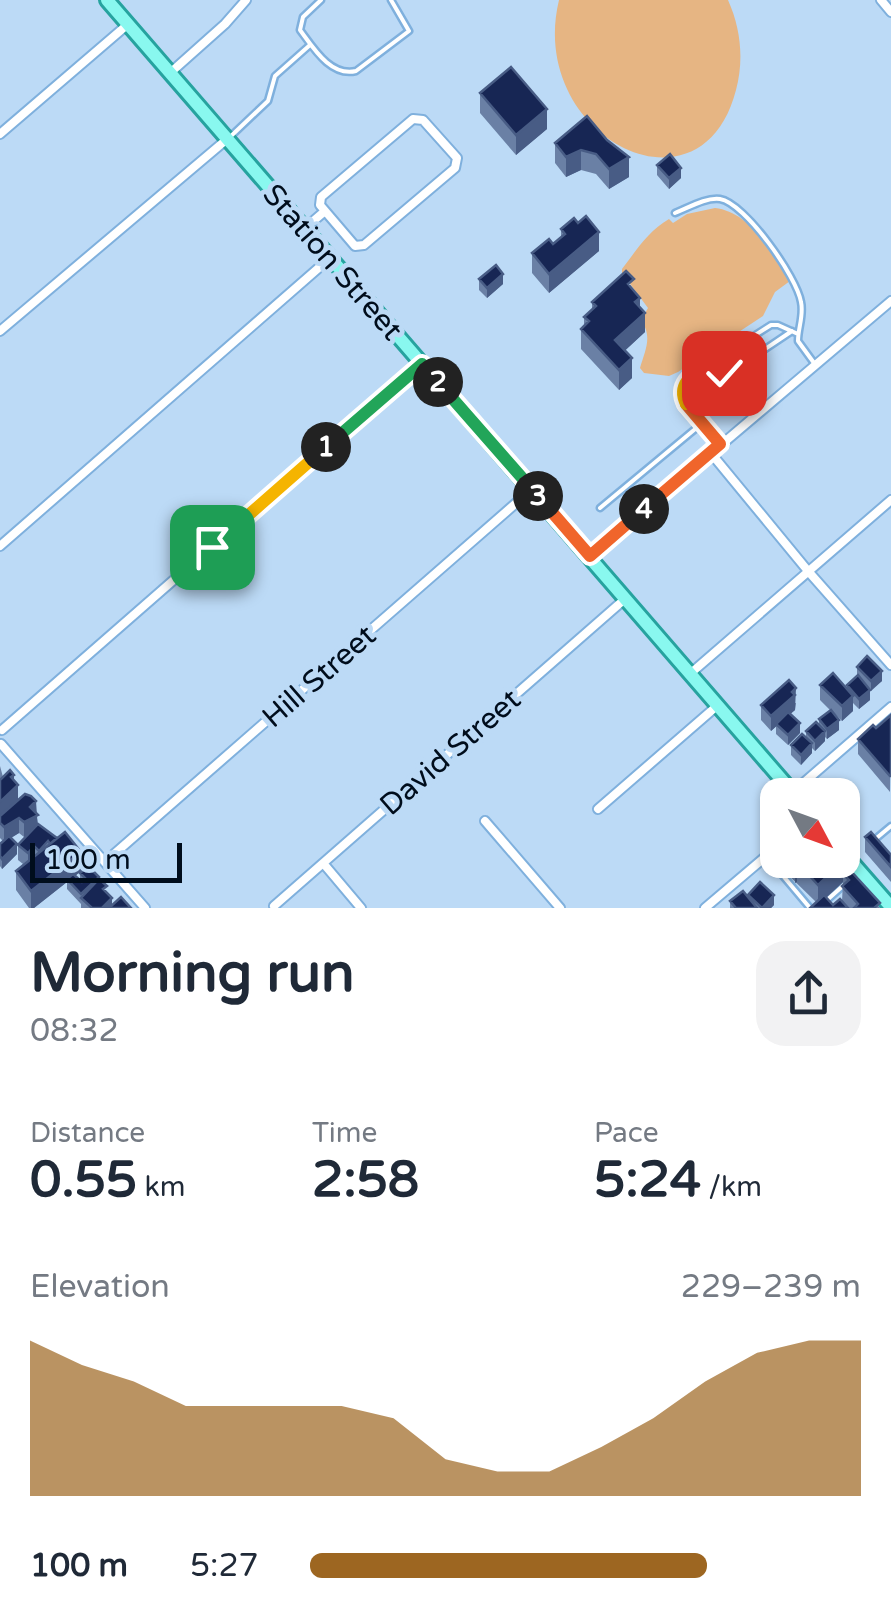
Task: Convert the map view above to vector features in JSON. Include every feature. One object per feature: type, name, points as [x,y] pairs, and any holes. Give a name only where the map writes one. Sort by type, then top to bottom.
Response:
[{"type":"main road","name":"Station Street","points":[[107,0],[781,778]]},
{"type":"main road","points":[[860,872],[891,907]]},
{"type":"street","points":[[170,73],[246,0]]},
{"type":"street","points":[[880,0],[891,12]]},
{"type":"street","points":[[0,134],[128,25]]},
{"type":"street","points":[[413,119],[423,120],[457,158],[455,168],[364,246],[355,246],[325,211],[320,205],[321,197],[413,119]]},
{"type":"street","points":[[0,332],[226,140]]},
{"type":"street","points":[[304,229],[325,211]]},
{"type":"street","points":[[0,546],[330,258]]},
{"type":"street","points":[[590,556],[891,302]]},
{"type":"street","points":[[145,908],[0,744],[4,737],[1,729],[422,364]]},
{"type":"street","points":[[710,452],[891,665]]},
{"type":"street","name":"Hill Street","points":[[105,862],[532,489]]},
{"type":"street","points":[[691,673],[891,500]]},
{"type":"street","name":"David Street","points":[[274,906],[626,598]]},
{"type":"street","points":[[598,809],[718,704]]},
{"type":"street","points":[[811,778],[891,707]]},
{"type":"street","points":[[485,821],[560,908]]},
{"type":"street","points":[[705,908],[760,861]]},
{"type":"street","points":[[322,863],[361,908]]},
{"type":"lane","points":[[321,0],[303,17],[300,30],[335,70],[346,74],[356,71],[409,31],[391,0]]},
{"type":"lane","points":[[226,140],[268,101],[275,76],[311,44]]},
{"type":"lane","points":[[675,213],[713,198],[727,200],[746,217],[794,279],[802,306],[795,332],[816,365]]},
{"type":"lane","points":[[720,444],[684,402],[682,393],[688,378],[771,325],[795,332]]},
{"type":"lane","points":[[708,364],[720,372],[732,372],[795,332]]},
{"type":"lane","points":[[600,508],[702,423]]},
{"type":"lane","points":[[864,849],[891,826]]},
{"type":"lane","points":[[785,878],[810,908]]},
{"type":"lane","points":[[818,908],[846,884]]},
{"type":"shaded area","points":[[559,0],[728,0],[738,33],[740,67],[736,90],[717,131],[689,152],[656,157],[622,147],[591,124],[568,91],[556,48]]},
{"type":"shaded area","points":[[715,208],[750,225],[790,281],[775,292],[763,316],[678,372],[669,376],[644,373],[640,368],[647,338],[641,320],[648,308],[622,269],[643,242],[669,219],[673,223],[687,214]]},
{"type":"building","points":[[511,67],[547,109],[516,135],[480,93]]},
{"type":"building","points":[[587,116],[607,140],[629,157],[609,169],[596,154],[581,150],[566,157],[555,143]]},
{"type":"building","points":[[670,154],[681,168],[669,178],[657,165]]},
{"type":"building","points":[[586,216],[599,232],[549,274],[532,253],[549,239],[553,244],[565,234],[561,229],[574,218],[578,223]]},
{"type":"building","points":[[496,265],[503,274],[487,288],[479,279]]},
{"type":"building","points":[[626,271],[634,279],[628,284],[640,298],[635,302],[645,313],[615,340],[632,358],[619,370],[581,329],[589,321],[584,317],[596,306],[592,302]]},
{"type":"building","points":[[867,656],[882,671],[871,681],[857,667]]},
{"type":"building","points":[[833,673],[853,696],[842,706],[820,685]]},
{"type":"building","points":[[858,675],[870,690],[859,699],[847,685]]},
{"type":"building","points":[[789,680],[796,688],[792,692],[795,695],[771,716],[761,705]]},
{"type":"building","points":[[831,710],[839,720],[827,729],[819,719]]},
{"type":"building","points":[[788,712],[800,723],[788,735],[776,724]]},
{"type":"building","points":[[891,715],[891,776],[890,776],[858,739]]},
{"type":"building","points":[[816,722],[825,731],[815,741],[806,731]]},
{"type":"building","points":[[802,734],[812,743],[801,755],[791,745]]},
{"type":"building","points":[[10,770],[18,785],[0,802],[0,780]]},
{"type":"building","points":[[25,794],[36,801],[30,807],[38,815],[24,822],[19,818],[4,827],[0,816]]},
{"type":"building","points":[[38,824],[57,838],[39,851],[34,846],[28,853],[18,845]]},
{"type":"building","points":[[65,832],[81,852],[31,891],[16,871]]},
{"type":"building","points":[[871,832],[891,855],[891,867],[865,837]]},
{"type":"building","points":[[9,836],[17,844],[2,859],[0,844]]},
{"type":"building","points":[[88,866],[99,877],[81,894],[67,879],[73,874],[82,882],[86,879],[80,873]]},
{"type":"building","points":[[857,878],[880,903],[874,908],[854,908],[858,904],[842,886]]},
{"type":"building","points":[[99,879],[112,898],[102,908],[92,908],[81,898]]},
{"type":"building","points":[[760,882],[774,895],[762,908],[748,895]]},
{"type":"building","points":[[743,891],[757,908],[736,908],[730,901]]},
{"type":"building","points":[[824,895],[833,905],[840,899],[848,908],[810,908]]},
{"type":"building","points":[[121,897],[131,908],[109,908]]},
{"type":"route","points":[[212,547],[422,364],[590,556],[720,444],[684,402],[682,393],[688,378],[708,364],[724,373]]}]
